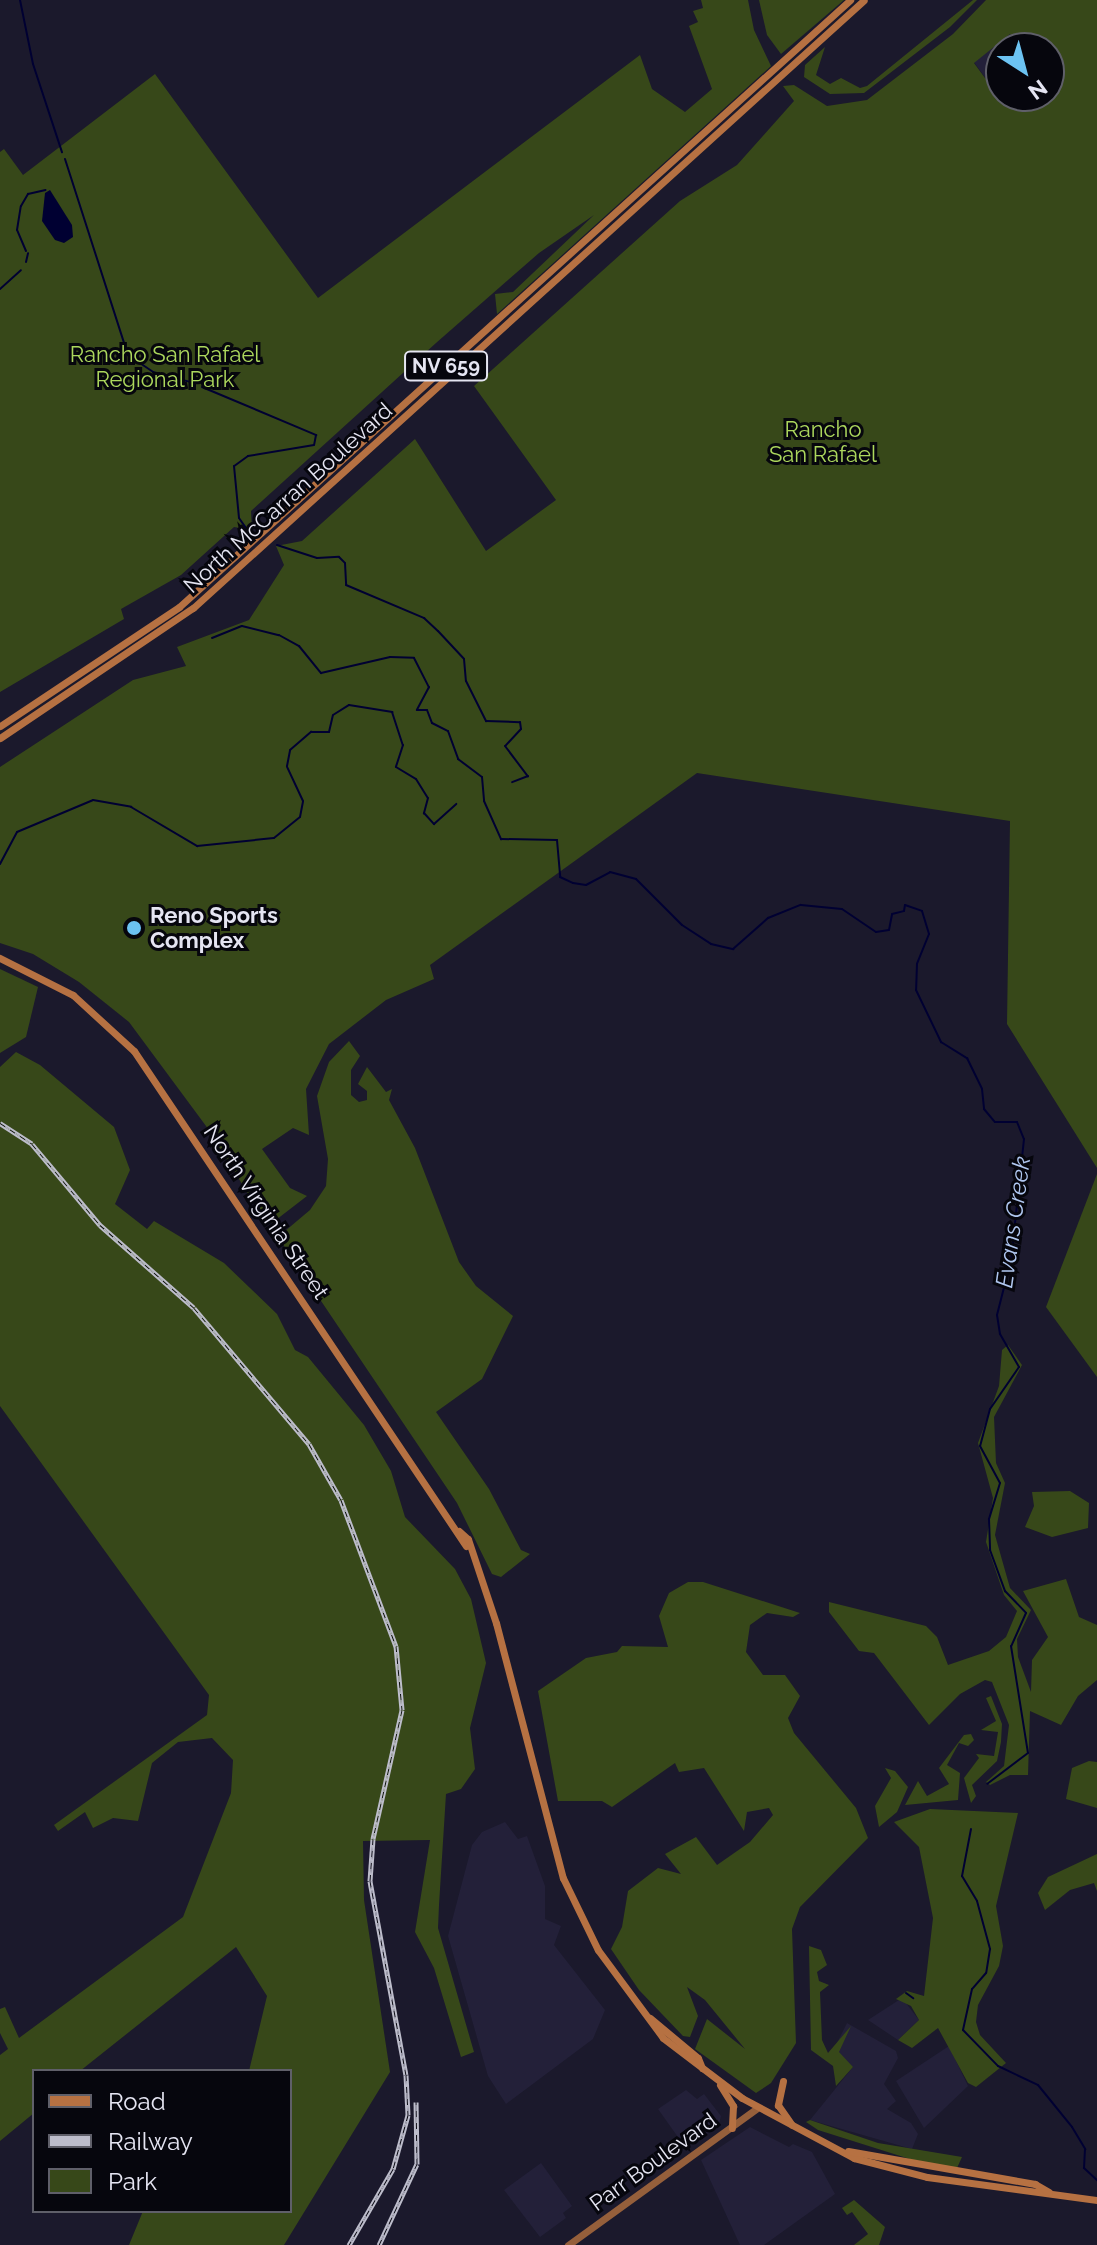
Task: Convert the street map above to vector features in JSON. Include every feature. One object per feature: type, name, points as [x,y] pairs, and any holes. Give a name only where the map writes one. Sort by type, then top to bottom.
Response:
[{"type":"main road","name":"North McCarran Boulevard","points":[[0,726],[179,607],[850,0]]},
{"type":"main road","name":"North McCarran Boulevard","points":[[0,738],[172,625],[864,0]]},
{"type":"main road","points":[[561,263],[568,270]]},
{"type":"main road","points":[[290,507],[297,515]]},
{"type":"main road","points":[[94,665],[100,673]]},
{"type":"main road","name":"North Virginia Street","points":[[0,958],[73,995],[134,1051],[459,1531],[458,1539],[466,1546],[496,1623],[563,1878],[598,1950],[650,2018],[698,2058],[702,2068],[757,2108],[797,2130],[848,2151],[1035,2184],[1049,2192],[1097,2200]]},
{"type":"main road","points":[[717,2080],[733,2106],[732,2128]]},
{"type":"main road","points":[[783,2081],[778,2105],[797,2130]]},
{"type":"main road","name":"Parr Boulevard","points":[[568,2245],[757,2108]]},
{"type":"shaded area","points":[[985,53],[985,77],[974,62]]},
{"type":"shaded area","points":[[50,190],[72,225],[73,237],[64,243],[55,240],[42,221],[45,193]]},
{"type":"shaded area","points":[[505,1822],[518,1839],[527,1836],[545,1886],[545,1919],[561,1926],[554,1945],[605,2010],[593,2039],[506,2104],[488,2076],[448,1936],[472,1845],[482,1832]]},
{"type":"shaded area","points":[[902,1998],[919,2020],[898,2040],[868,2020]]},
{"type":"shaded area","points":[[847,2023],[896,2051],[898,2058],[884,2084],[896,2101],[887,2109],[911,2123],[918,2134],[912,2149],[810,2120],[853,2067],[831,2055]]},
{"type":"shaded area","points":[[949,2046],[968,2086],[924,2128],[896,2081]]},
{"type":"shaded area","points":[[686,2090],[697,2099],[704,2094],[721,2116],[718,2127],[685,2147],[658,2109]]},
{"type":"shaded area","points":[[750,2127],[789,2147],[793,2144],[812,2152],[835,2194],[764,2245],[740,2245],[701,2160]]},
{"type":"shaded area","points":[[541,2163],[572,2206],[563,2213],[566,2218],[540,2237],[504,2190]]},
{"type":"green space","name":"Rancho San Rafael Regional Park","points":[[701,0],[748,0],[754,30],[771,66],[497,314],[495,294],[513,292],[594,215],[539,253],[436,343],[251,511],[252,530],[234,527],[181,575],[121,609],[124,619],[0,692],[0,152],[4,149],[23,175],[155,74],[318,298],[640,55],[652,89],[685,112],[712,89],[689,26],[698,22],[693,11],[703,8]]},
{"type":"green space","points":[[759,0],[844,0],[781,54],[767,35]]},
{"type":"green space","points":[[973,0],[977,0],[950,27],[864,93],[830,94],[804,77],[805,65],[825,47],[816,75],[830,84],[841,78],[860,88],[867,86]]},
{"type":"green space","name":"Rancho San Rafael","points":[[986,0],[1097,0],[1097,1168],[1007,1024],[1010,821],[697,773],[430,965],[434,979],[386,1000],[329,1044],[306,1089],[309,1135],[293,1128],[262,1149],[290,1188],[307,1196],[272,1223],[265,1221],[206,1126],[129,1022],[79,982],[33,954],[0,943],[0,767],[133,680],[186,666],[177,647],[249,620],[284,565],[276,546],[302,541],[415,439],[486,551],[556,500],[474,386],[680,201],[737,165],[794,101],[783,86],[794,85],[827,106],[867,100],[953,34]]},
{"type":"green space","points":[[0,969],[38,987],[26,1037],[0,1053]]},
{"type":"green space","points":[[349,1041],[360,1056],[351,1070],[351,1095],[359,1102],[367,1100],[367,1091],[358,1084],[367,1067],[386,1092],[392,1089],[389,1100],[415,1148],[459,1262],[476,1286],[513,1316],[482,1379],[436,1412],[489,1489],[521,1550],[530,1554],[501,1577],[492,1574],[457,1503],[278,1237],[310,1210],[326,1186],[328,1159],[317,1096],[329,1062]]},
{"type":"green space","points":[[16,1052],[40,1065],[114,1127],[130,1170],[115,1204],[147,1229],[154,1221],[224,1263],[277,1314],[295,1350],[308,1357],[364,1425],[391,1471],[405,1517],[455,1569],[471,1599],[486,1663],[470,1728],[475,1769],[461,1789],[446,1794],[438,1928],[474,2052],[461,2057],[434,1968],[415,1932],[430,1840],[363,1841],[364,1900],[390,2072],[284,2245],[129,2245],[142,2213],[292,2213],[292,2069],[249,2069],[267,1996],[236,1947],[83,2069],[32,2069],[32,2115],[0,2141],[0,2055],[8,2049],[0,2033],[0,2009],[5,2007],[19,2038],[183,1917],[231,1793],[233,1760],[212,1738],[178,1742],[152,1763],[138,1821],[113,1818],[93,1828],[85,1812],[58,1831],[54,1825],[207,1715],[209,1695],[0,1406],[0,1067]]},
{"type":"green space","points":[[1097,1174],[1097,1377],[1046,1307]]},
{"type":"green space","points":[[1008,1345],[1022,1365],[994,1417],[996,1463],[1005,1483],[995,1535],[1010,1588],[1031,1610],[1017,1639],[1018,1657],[1031,1692],[1032,1660],[1048,1637],[1023,1591],[1066,1579],[1079,1617],[1097,1625],[1097,1680],[1078,1696],[1061,1725],[1030,1711],[1028,1775],[1010,1775],[990,1785],[986,1782],[1004,1766],[1009,1725],[992,1682],[985,1680],[960,1694],[929,1725],[874,1653],[859,1651],[829,1612],[829,1602],[926,1626],[937,1637],[948,1665],[989,1651],[1006,1637],[1017,1611],[1004,1595],[986,1542],[993,1498],[978,1443],[999,1386],[1002,1350]]},
{"type":"green space","points":[[1070,1491],[1089,1503],[1088,1528],[1052,1537],[1025,1527],[1034,1506],[1032,1492]]},
{"type":"green space","points":[[688,1582],[703,1582],[800,1613],[793,1617],[767,1613],[750,1625],[746,1652],[763,1675],[785,1675],[800,1696],[788,1718],[794,1733],[856,1808],[868,1838],[800,1907],[792,1929],[796,2043],[771,2083],[756,2093],[695,2049],[707,2019],[745,2049],[705,2000],[687,1987],[698,2016],[690,2037],[683,2036],[639,1990],[611,1949],[622,1927],[628,1891],[658,1868],[681,1874],[665,1854],[696,1837],[717,1865],[750,1842],[773,1815],[769,1808],[747,1812],[744,1831],[704,1768],[679,1772],[675,1763],[612,1807],[602,1801],[558,1801],[538,1691],[586,1658],[617,1652],[622,1646],[668,1647],[659,1616],[669,1593]]},
{"type":"green space","points":[[991,1696],[1002,1724],[1001,1742],[997,1761],[972,1785],[976,1796],[971,1803],[964,1778],[979,1758],[976,1754],[994,1756],[998,1732],[981,1730],[996,1721],[986,1698]]},
{"type":"green space","points":[[971,1734],[974,1740],[968,1746],[959,1743],[947,1765],[960,1773],[958,1800],[905,1805],[918,1781],[927,1796],[949,1784],[939,1768],[964,1735]]},
{"type":"green space","points":[[1089,1761],[1097,1762],[1097,1808],[1066,1799],[1072,1768]]},
{"type":"green space","points":[[885,1768],[895,1771],[908,1787],[897,1812],[879,1827],[875,1806],[891,1778]]},
{"type":"green space","points":[[930,1809],[1018,1813],[996,1906],[1003,1946],[999,1966],[978,2005],[976,2022],[980,2035],[1006,2063],[976,2087],[968,2083],[938,2028],[912,2048],[898,2040],[919,2020],[911,2006],[896,1999],[907,1991],[924,1996],[933,1918],[919,1847],[894,1822]]},
{"type":"green space","points":[[1097,1854],[1097,1891],[1094,1883],[1070,1890],[1045,1910],[1038,1893],[1048,1877]]},
{"type":"green space","points":[[809,1946],[821,1950],[827,1965],[817,1972],[819,1981],[829,1985],[820,1992],[822,2040],[828,2053],[851,2026],[839,2052],[853,2067],[836,2086],[833,2066],[811,2050]]},
{"type":"green space","points":[[810,2120],[878,2143],[962,2157],[957,2168],[913,2160],[818,2130],[806,2122]]},
{"type":"green space","points":[[854,2200],[885,2227],[879,2245],[854,2245],[868,2234],[852,2212],[847,2215],[842,2208]]},
{"type":"waterway","points":[[20,0],[33,64],[62,152]]},
{"type":"waterway","points":[[65,159],[128,355],[153,372],[194,383]]},
{"type":"waterway","points":[[26,251],[17,230],[21,206],[28,194],[46,190]]},
{"type":"waterway","points":[[26,262],[28,253]]},
{"type":"waterway","points":[[0,289],[21,270]]},
{"type":"waterway","points":[[202,387],[316,435],[314,445],[248,456],[234,466],[239,518],[246,528]]},
{"type":"waterway","points":[[277,545],[317,558],[339,557],[345,563],[346,585],[424,618],[438,631],[464,659],[466,681],[486,721],[520,722],[521,729],[505,746],[528,776],[512,782]]},
{"type":"waterway","name":"Evans Creek","points":[[212,638],[242,626],[279,635],[299,646],[321,673],[390,657],[414,658],[429,687],[417,710],[427,710],[432,723],[448,731],[458,759],[482,777],[484,801],[501,839],[557,840],[560,877],[573,883],[586,885],[610,872],[636,879],[682,925],[711,944],[733,949],[768,918],[801,905],[842,909],[876,932],[889,930],[892,914],[904,911],[905,905],[922,911],[929,934],[917,964],[916,990],[941,1042],[967,1058],[982,1089],[984,1109],[995,1122],[1017,1122],[1024,1139],[1011,1260],[997,1315],[1000,1334],[1019,1367],[990,1409],[980,1446],[1000,1483],[989,1519],[990,1550],[1005,1591],[1026,1613],[1011,1646],[1028,1753],[987,1784]]},
{"type":"waterway","points":[[0,864],[17,832],[93,800],[131,807],[197,846],[274,838],[300,817],[303,801],[287,766],[290,750],[311,732],[329,732],[333,715],[349,705],[392,712],[403,745],[396,767],[416,779],[428,798],[424,813],[434,824],[456,804]]},
{"type":"waterway","name":"Evans Creek","points":[[971,1829],[962,1876],[977,1901],[990,1949],[986,1973],[972,1989],[963,2030],[998,2066],[1038,2085],[1072,2127],[1085,2149],[1084,2168],[1097,2180]]},
{"type":"waterway","points":[[906,1993],[913,1998]]},
{"type":"railway","points":[[0,1123],[32,1144],[100,1225],[194,1308],[309,1444],[341,1500],[396,1646],[402,1710],[373,1839],[370,1881],[406,2075],[408,2115],[393,2169],[349,2245]]},
{"type":"railway","points":[[379,2245],[417,2164],[416,2102]]},
{"type":"place","name":"Reno Sports Complex","points":[[134,928]]}]
